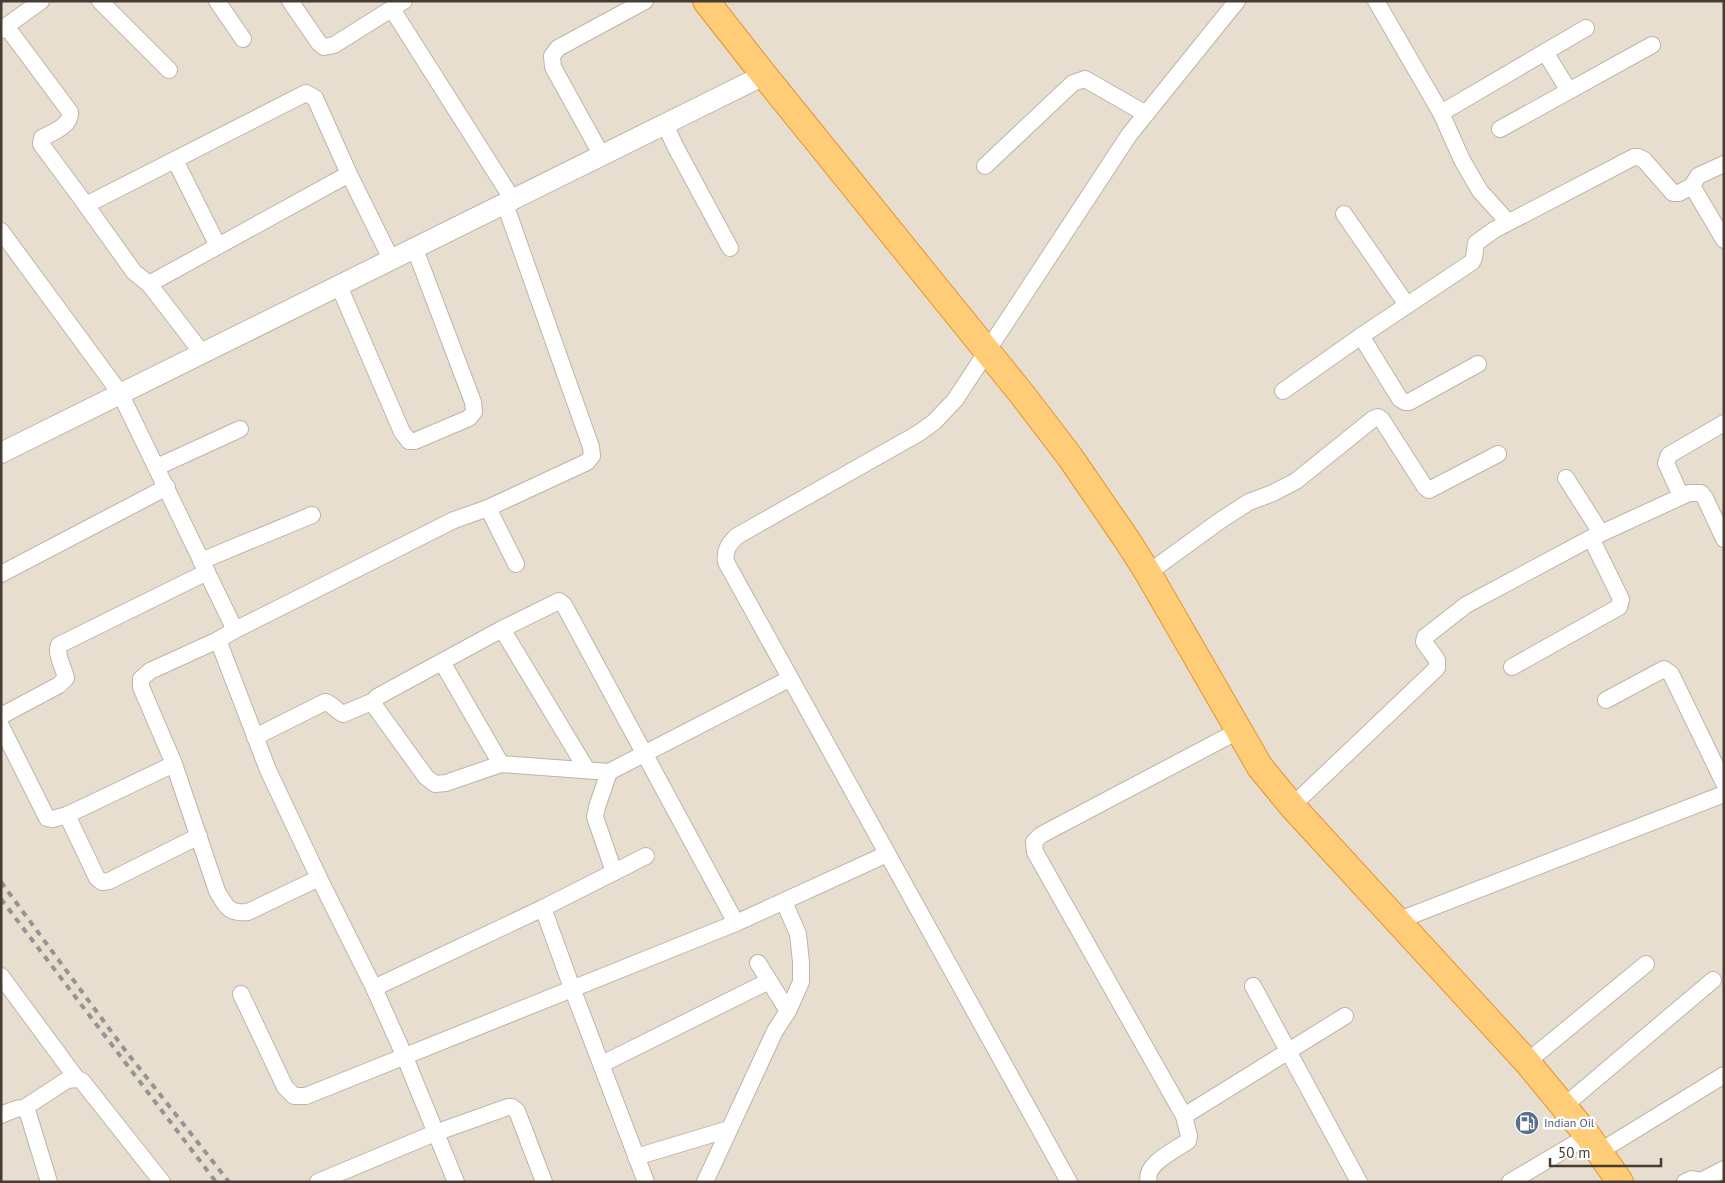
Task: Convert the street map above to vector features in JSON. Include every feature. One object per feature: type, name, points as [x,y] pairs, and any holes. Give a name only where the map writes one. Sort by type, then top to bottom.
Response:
[{"type":"highway","points":[[706,1],[987,350],[1070,457],[1148,573],[1260,767],[1292,806],[1527,1062],[1594,1144],[1620,1182]]},
{"type":"street","points":[[41,1],[23,6],[4,28],[70,112],[70,118],[67,123],[42,138],[41,144],[134,272],[149,284],[203,354]]},
{"type":"street","points":[[100,1],[169,70]]},
{"type":"street","points":[[217,1],[242,39]]},
{"type":"street","points":[[290,1],[319,44],[324,47],[334,45],[398,5],[509,202],[591,447],[592,456],[586,462],[488,508],[454,520],[218,640],[150,671],[141,679],[141,687],[174,764],[217,891],[228,908],[237,913],[248,912],[319,878]]},
{"type":"street","points":[[602,156],[553,68],[552,56],[558,48],[645,1]]},
{"type":"street","points":[[1069,1182],[789,679],[726,562],[725,554],[727,548],[737,536],[918,433],[934,422],[955,400],[1129,135],[1236,1]]},
{"type":"street","points":[[1376,1],[1441,113],[1462,160],[1480,191],[1508,222]]},
{"type":"street","points":[[1441,113],[1586,28]]},
{"type":"street","points":[[1500,129],[1652,45]]},
{"type":"street","points":[[1545,52],[1569,91]]},
{"type":"street","points":[[1,454],[120,393],[203,354],[764,75]]},
{"type":"street","points":[[985,166],[1073,83],[1079,80],[1084,79],[1146,114]]},
{"type":"street","points":[[86,205],[306,93],[315,98],[349,174],[391,259]]},
{"type":"street","points":[[665,124],[730,248]]},
{"type":"street","points":[[1282,391],[1360,336],[1472,262],[1476,244],[1480,239],[1508,222],[1634,157],[1641,157],[1673,192],[1678,193],[1692,186],[1698,176],[1724,164]]},
{"type":"street","points":[[175,160],[218,246]]},
{"type":"street","points":[[149,284],[349,174]]},
{"type":"street","points":[[1692,186],[1724,240]]},
{"type":"street","points":[[1344,214],[1407,305]]},
{"type":"street","points":[[1,231],[120,393],[236,630]]},
{"type":"street","points":[[339,286],[402,432],[409,441],[415,441],[469,418],[474,412],[473,402],[415,249]]},
{"type":"street","points":[[1360,336],[1400,399],[1405,402],[1409,402],[1478,364]]},
{"type":"street","points":[[1148,573],[1249,502],[1273,493],[1296,481],[1378,417],[1382,420],[1425,487],[1429,490],[1498,454]]},
{"type":"street","points":[[1681,496],[1666,463],[1669,455],[1724,423]]},
{"type":"street","points":[[157,467],[240,429]]},
{"type":"street","points":[[1512,667],[1619,607],[1621,604],[1621,599],[1596,536],[1566,478]]},
{"type":"street","points":[[1,574],[167,487]]},
{"type":"street","points":[[1292,806],[1437,668],[1437,660],[1424,642],[1425,636],[1466,605],[1596,536],[1688,493],[1701,493],[1705,498],[1724,539]]},
{"type":"street","points":[[488,508],[516,564]]},
{"type":"street","points":[[1,716],[59,685],[66,678],[57,650],[58,644],[204,566],[312,515]]},
{"type":"street","points":[[255,737],[326,702],[343,714],[374,702],[377,697],[502,629],[559,601],[564,605],[736,923]]},
{"type":"street","points":[[502,629],[587,770]]},
{"type":"street","points":[[218,640],[268,770],[374,988],[456,1182]]},
{"type":"street","points":[[442,662],[501,764]]},
{"type":"street","points":[[1606,700],[1664,670],[1671,674],[1724,783]]},
{"type":"street","points":[[374,702],[376,708],[426,777],[435,784],[446,783],[501,764],[609,772],[789,679]]},
{"type":"street","points":[[1,726],[47,818],[53,819],[67,815],[174,764]]},
{"type":"street","points":[[1150,1182],[1148,1173],[1154,1164],[1188,1141],[1189,1136],[1184,1116],[1035,852],[1034,842],[1041,835],[1238,731]]},
{"type":"street","points":[[609,772],[595,818],[614,872]]},
{"type":"street","points":[[1397,921],[1724,794]]},
{"type":"street","points":[[67,815],[97,878],[102,882],[109,881],[199,836]]},
{"type":"street","points":[[241,994],[285,1087],[294,1096],[306,1096],[736,923],[887,854]]},
{"type":"street","points":[[374,988],[543,908],[646,856]]},
{"type":"street","points":[[705,1182],[775,1031],[788,1011],[801,982],[798,934],[784,902]]},
{"type":"street","points":[[543,908],[646,1182]]},
{"type":"street","points":[[758,963],[788,1011]]},
{"type":"street","points":[[1527,1062],[1646,964]]},
{"type":"street","points":[[1,976],[77,1079],[82,1081],[162,1182]]},
{"type":"street","points":[[1564,1106],[1713,980]]},
{"type":"street","points":[[602,1064],[769,981]]},
{"type":"street","points":[[1253,986],[1360,1182]]},
{"type":"street","points":[[1184,1116],[1345,1016]]},
{"type":"street","points":[[1510,1182],[1594,1144],[1724,1075]]},
{"type":"street","points":[[1,1114],[24,1108],[67,1080],[77,1079]]},
{"type":"street","points":[[318,1182],[353,1175],[435,1133],[512,1107],[517,1111],[544,1182]]},
{"type":"street","points":[[24,1108],[27,1110],[49,1182]]},
{"type":"street","points":[[636,1157],[729,1129]]},
{"type":"street","points":[[1685,1182],[1692,1179],[1706,1181],[1724,1169]]},
{"type":"shaded area","points":[[1,1],[1724,1],[1724,1182],[1,1182]]},
{"type":"railway","points":[[1,882],[125,1050],[229,1182]]},
{"type":"railway","points":[[1,899],[216,1182]]},
{"type":"place","name":"Indian Oil","points":[[1527,1123]]}]
